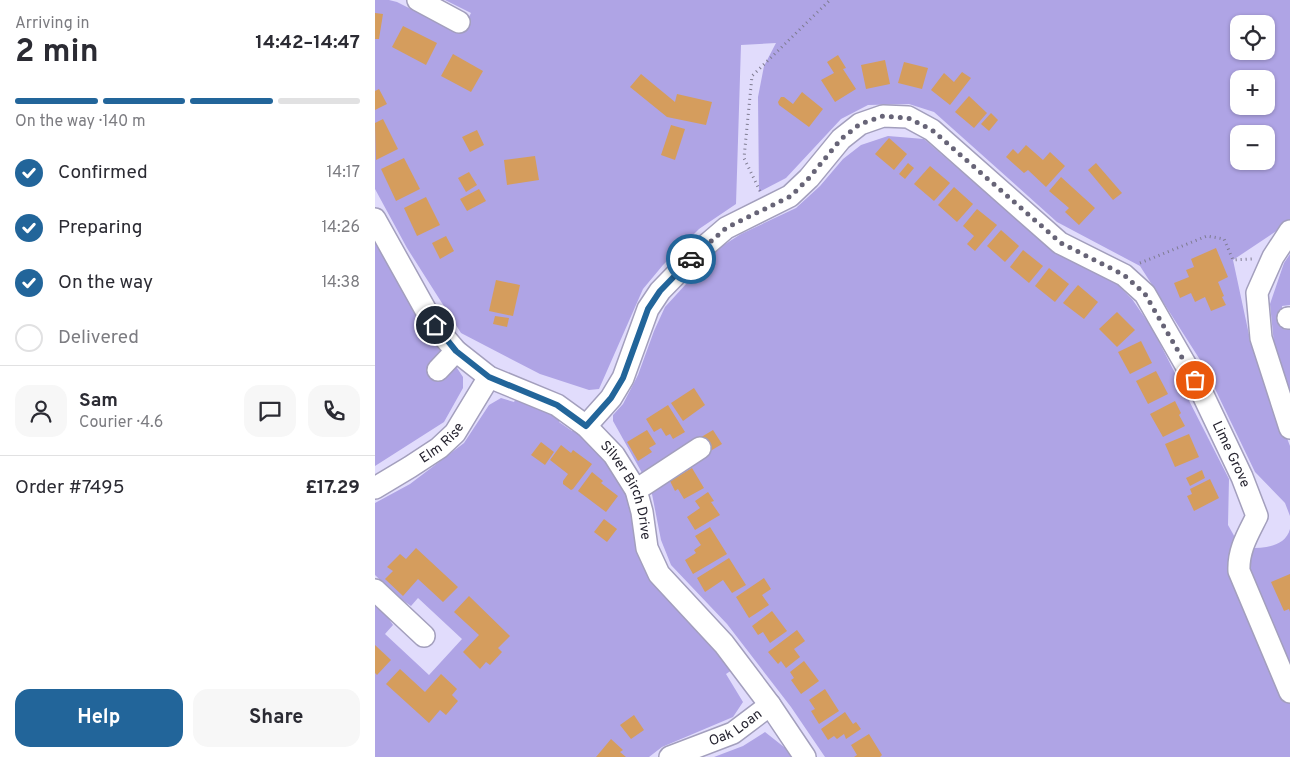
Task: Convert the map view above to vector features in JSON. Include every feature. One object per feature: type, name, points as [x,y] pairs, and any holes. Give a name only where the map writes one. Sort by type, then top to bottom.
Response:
[{"type":"street","points":[[418,0],[459,22]]},
{"type":"street","name":"Lime Grove","points":[[586,426],[611,398],[623,378],[648,309],[660,291],[698,252],[726,228],[791,196],[809,178],[841,139],[860,124],[883,116],[908,118],[932,130],[1061,243],[1119,272],[1145,294],[1203,395],[1242,477],[1257,516],[1238,557],[1239,570],[1290,692]]},
{"type":"street","name":"Silver Birch Drive","points":[[375,219],[435,325],[456,351],[489,377],[557,405],[586,426],[615,455],[635,490],[642,512],[647,548],[659,574],[723,644],[770,705],[805,757]]},
{"type":"street","points":[[1290,231],[1273,257],[1257,293],[1261,338],[1290,428]]},
{"type":"street","points":[[438,370],[456,351]]},
{"type":"street","name":"Elm Rise","points":[[375,488],[410,468],[439,448],[455,433],[489,377]]},
{"type":"street","points":[[635,490],[700,448]]},
{"type":"street","points":[[375,590],[423,636]]},
{"type":"street","name":"Oak Loan","points":[[670,757],[733,733],[770,705]]},
{"type":"path","points":[[768,208],[744,158],[752,76],[830,0]]},
{"type":"path","points":[[1119,272],[1207,236],[1224,239],[1233,260],[1252,259]]},
{"type":"shaded area","points":[[375,0],[397,2],[460,34],[471,13],[445,0],[1290,0],[1290,222],[1233,260],[1251,344],[1290,446],[1290,516],[1285,503],[1255,472],[1204,366],[1140,266],[1057,222],[934,112],[909,104],[868,105],[841,119],[786,178],[759,192],[758,97],[764,66],[776,43],[741,45],[736,204],[699,229],[663,265],[643,289],[599,389],[589,390],[540,374],[461,333],[407,248],[375,189]]},
{"type":"shaded area","points":[[888,136],[924,139],[1055,253],[1116,283],[1132,299],[1152,328],[1229,479],[1228,525],[1237,541],[1267,651],[1290,704],[1290,757],[825,757],[791,707],[727,624],[671,565],[661,540],[651,489],[613,421],[613,415],[623,404],[638,375],[665,307],[719,248],[741,234],[796,208],[820,186],[843,159],[861,145]]},
{"type":"shaded area","points":[[375,235],[446,353],[445,357],[457,368],[463,377],[463,388],[444,422],[375,466]]},
{"type":"shaded area","points":[[1290,254],[1290,305],[1282,306],[1283,329],[1290,330],[1290,392],[1274,344],[1270,304],[1284,263]]},
{"type":"shaded area","points":[[517,397],[560,416],[559,422],[572,431],[578,429],[597,448],[627,492],[626,496],[636,533],[732,670],[726,674],[743,702],[733,717],[662,747],[649,757],[375,757],[375,604],[385,613],[393,625],[385,634],[429,675],[462,639],[418,598],[411,606],[398,597],[375,575],[375,503],[410,484],[464,443],[489,405],[501,398],[514,402]]},
{"type":"shaded area","points":[[1290,529],[1290,681],[1248,582],[1249,548],[1268,547],[1279,543],[1284,540]]},
{"type":"shaded area","points":[[765,732],[784,747],[789,744],[797,757],[714,757],[743,746]]},
{"type":"building","points":[[375,13],[383,14],[379,39],[375,39]]},
{"type":"building","points":[[403,26],[437,43],[426,65],[392,47]]},
{"type":"building","points":[[453,54],[483,71],[471,92],[441,76]]},
{"type":"building","points":[[838,55],[846,68],[843,69],[856,89],[835,102],[821,80],[834,73],[827,62]]},
{"type":"building","points":[[885,60],[890,84],[866,89],[861,65]]},
{"type":"building","points":[[904,62],[928,68],[922,89],[898,83]]},
{"type":"building","points":[[962,72],[971,78],[950,105],[931,90],[944,73],[954,82]]},
{"type":"building","points":[[641,74],[675,102],[677,94],[712,102],[706,125],[667,117],[630,87]]},
{"type":"building","points":[[379,89],[387,104],[375,110],[375,91]]},
{"type":"building","points":[[802,92],[823,109],[809,127],[779,105],[778,102],[781,97],[784,97],[793,104]]},
{"type":"building","points":[[969,96],[987,113],[974,128],[955,112]]},
{"type":"building","points":[[991,113],[998,120],[989,131],[981,124]]},
{"type":"building","points":[[383,119],[398,149],[376,160],[375,123]]},
{"type":"building","points":[[671,125],[685,129],[675,160],[661,155]]},
{"type":"building","points":[[477,130],[484,145],[470,152],[462,137]]},
{"type":"building","points":[[889,138],[907,154],[894,170],[875,154]]},
{"type":"building","points":[[1026,145],[1043,160],[1050,152],[1065,166],[1046,187],[1028,170],[1024,173],[1006,157],[1013,149],[1018,154]]},
{"type":"building","points":[[535,156],[539,180],[507,185],[504,160]]},
{"type":"building","points":[[404,158],[420,189],[396,201],[381,169]]},
{"type":"building","points":[[908,163],[914,168],[905,179],[899,174]]},
{"type":"building","points":[[1096,163],[1122,193],[1113,200],[1088,170]]},
{"type":"building","points":[[930,166],[950,183],[934,201],[914,184]]},
{"type":"building","points":[[469,172],[477,185],[466,192],[458,178]]},
{"type":"building","points":[[1061,177],[1095,208],[1079,225],[1065,212],[1069,208],[1049,191]]},
{"type":"building","points":[[954,187],[973,204],[957,222],[938,205]]},
{"type":"building","points":[[479,189],[486,201],[467,211],[460,199]]},
{"type":"building","points":[[426,197],[440,225],[417,236],[404,208]]},
{"type":"building","points":[[977,209],[997,225],[975,251],[967,244],[974,236],[963,226]]},
{"type":"building","points":[[1001,230],[1019,246],[1005,262],[987,246]]},
{"type":"building","points":[[446,236],[454,251],[440,259],[432,243]]},
{"type":"building","points":[[1216,248],[1228,277],[1218,282],[1226,305],[1211,311],[1205,297],[1195,302],[1191,293],[1180,298],[1174,283],[1189,277],[1186,270],[1194,267],[1191,259]]},
{"type":"building","points":[[1023,250],[1043,266],[1029,283],[1010,267]]},
{"type":"building","points":[[1049,268],[1069,284],[1055,302],[1035,286]]},
{"type":"building","points":[[496,280],[520,285],[513,316],[489,311]]},
{"type":"building","points":[[1078,285],[1098,302],[1084,319],[1063,303]]},
{"type":"building","points":[[1117,312],[1135,330],[1117,347],[1099,329]]},
{"type":"building","points":[[495,316],[509,318],[507,327],[493,324]]},
{"type":"building","points":[[1141,341],[1152,363],[1130,374],[1118,352]]},
{"type":"building","points":[[1156,371],[1168,394],[1148,404],[1136,381]]},
{"type":"building","points":[[694,388],[705,405],[683,421],[671,403]]},
{"type":"building","points":[[1175,401],[1185,426],[1163,437],[1150,414]]},
{"type":"building","points":[[668,405],[685,432],[673,439],[670,434],[666,436],[661,428],[654,432],[646,419]]},
{"type":"building","points":[[647,430],[656,444],[649,448],[652,452],[638,461],[627,442]]},
{"type":"building","points":[[713,430],[722,444],[707,453],[698,439]]},
{"type":"building","points":[[1189,434],[1199,457],[1175,467],[1165,444]]},
{"type":"building","points":[[541,442],[554,452],[545,465],[531,455]]},
{"type":"building","points":[[561,445],[571,453],[573,450],[592,464],[571,490],[563,484],[568,474],[550,460]]},
{"type":"building","points":[[692,468],[704,488],[684,499],[678,489],[675,491],[670,481]]},
{"type":"building","points":[[1202,470],[1205,478],[1190,486],[1186,478]]},
{"type":"building","points":[[592,472],[603,481],[601,483],[618,496],[606,512],[578,491]]},
{"type":"building","points":[[1210,479],[1219,498],[1194,511],[1187,496],[1192,494],[1190,489]]},
{"type":"building","points":[[708,492],[714,501],[711,502],[720,515],[695,530],[687,517],[700,508],[695,501]]},
{"type":"building","points":[[604,519],[617,529],[607,542],[594,532]]},
{"type":"building","points":[[710,527],[727,554],[693,574],[685,560],[696,553],[694,550],[701,545],[695,536]]},
{"type":"building","points":[[416,548],[458,587],[443,602],[418,579],[403,596],[385,579],[393,571],[387,567],[400,554],[406,559]]},
{"type":"building","points":[[729,558],[746,585],[732,593],[723,580],[705,592],[697,578]]},
{"type":"building","points":[[1290,574],[1290,612],[1289,609],[1284,611],[1271,582]]},
{"type":"building","points":[[764,578],[771,589],[762,595],[769,605],[749,618],[736,597]]},
{"type":"building","points":[[469,596],[510,636],[498,648],[502,652],[490,665],[486,662],[480,669],[463,652],[479,635],[454,612]]},
{"type":"building","points":[[772,611],[787,631],[770,643],[763,632],[758,635],[752,626]]},
{"type":"building","points":[[797,630],[805,641],[794,649],[800,657],[786,668],[781,661],[778,664],[768,652]]},
{"type":"building","points":[[375,645],[391,660],[377,675],[375,673]]},
{"type":"building","points":[[804,661],[819,681],[801,694],[791,680],[794,678],[790,672]]},
{"type":"building","points":[[400,669],[425,692],[441,674],[457,689],[452,695],[458,701],[446,715],[440,710],[429,723],[386,684]]},
{"type":"building","points":[[825,689],[839,711],[819,724],[811,711],[815,709],[809,700]]},
{"type":"building","points":[[845,712],[853,724],[856,722],[861,729],[846,739],[844,734],[837,739],[834,736],[828,740],[821,729]]},
{"type":"building","points":[[634,715],[644,730],[631,739],[620,725]]},
{"type":"building","points":[[869,734],[882,755],[880,757],[854,757],[857,755],[851,745]]},
{"type":"building","points":[[611,739],[623,750],[620,752],[626,757],[596,757]]},
{"type":"way so far","points":[[691,259],[726,228],[791,196],[809,178],[841,139],[860,124],[883,116],[908,118],[932,130],[1061,243],[1124,275],[1145,294],[1195,380]]},
{"type":"route","points":[[435,325],[456,351],[489,377],[557,405],[586,426],[611,398],[623,378],[648,309],[660,291],[691,259]]}]
